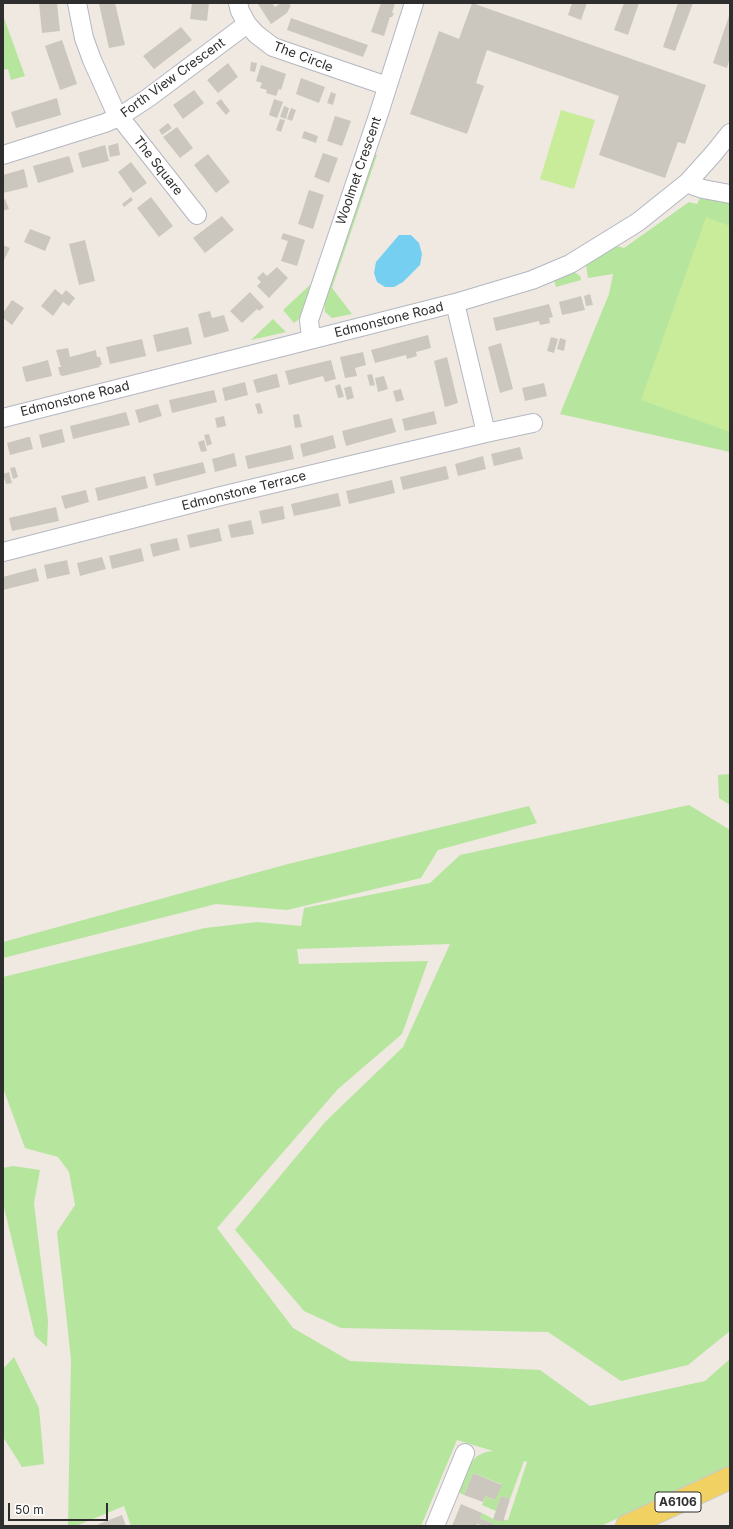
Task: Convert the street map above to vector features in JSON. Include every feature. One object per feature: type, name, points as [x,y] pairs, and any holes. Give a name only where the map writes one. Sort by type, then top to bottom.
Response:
[{"type":"main road","name":"A6106","points":[[626,1526],[730,1478]]},
{"type":"street","name":"The Square","points":[[77,3],[84,38],[98,77],[119,117],[198,215]]},
{"type":"street","name":"The Circle","points":[[238,3],[240,11],[247,24],[256,34],[273,47],[387,86]]},
{"type":"street","name":"Woolmet Crescent","points":[[311,339],[309,320],[414,3]]},
{"type":"street","name":"Forth View Crescent","points":[[3,155],[100,125],[119,117],[148,98],[247,24]]},
{"type":"street","name":"Edmonstone Road","points":[[3,418],[455,303],[522,284],[570,264],[638,222],[688,182],[730,133]]},
{"type":"street","points":[[688,182],[703,189],[730,194]]},
{"type":"street","points":[[455,303],[486,433]]},
{"type":"street","name":"Edmonstone Terrace","points":[[3,552],[221,496],[486,433],[533,424]]},
{"type":"street","points":[[435,1526],[465,1453]]},
{"type":"green space","points":[[3,18],[25,76],[11,80],[8,69],[3,70]]},
{"type":"green space","points":[[561,110],[595,120],[574,189],[540,179]]},
{"type":"green space","points":[[373,153],[377,155],[332,288],[352,314],[332,318],[325,312],[324,299]]},
{"type":"green space","points":[[701,196],[730,201],[730,452],[560,414],[609,294],[613,274],[588,278],[586,264],[617,246],[624,248],[689,202],[697,204]]},
{"type":"green space","points":[[706,217],[730,226],[730,432],[641,400]]},
{"type":"green space","points":[[573,271],[580,276],[581,280],[556,287],[554,279]]},
{"type":"green space","points":[[310,285],[312,286],[302,313],[299,319],[294,323],[283,310]]},
{"type":"green space","points":[[273,319],[286,332],[251,340]]},
{"type":"green space","points":[[730,774],[730,805],[719,798],[718,775]]},
{"type":"green space","points":[[689,805],[730,830],[730,1331],[688,1365],[621,1381],[548,1332],[341,1328],[304,1311],[235,1230],[326,1121],[403,1047],[450,944],[297,949],[299,964],[428,961],[402,1034],[338,1089],[217,1228],[293,1328],[350,1361],[540,1370],[590,1406],[705,1381],[730,1359],[730,1466],[601,1526],[493,1526],[494,1524],[480,1518],[482,1513],[493,1519],[508,1520],[527,1462],[524,1461],[510,1499],[501,1496],[496,1511],[482,1505],[486,1496],[495,1500],[501,1484],[473,1473],[464,1495],[456,1491],[465,1469],[477,1456],[493,1451],[457,1440],[421,1526],[131,1526],[124,1506],[76,1526],[68,1526],[71,1359],[57,1232],[75,1205],[69,1172],[58,1157],[25,1148],[3,1088],[3,977],[205,928],[257,922],[301,926],[304,908],[430,883],[460,855]]},
{"type":"green space","points":[[529,806],[537,823],[438,850],[421,878],[287,910],[216,904],[3,958],[3,942],[288,864]]},
{"type":"green space","points":[[13,1166],[40,1170],[34,1203],[48,1321],[47,1347],[35,1336],[3,1203],[3,1168]]},
{"type":"green space","points":[[14,1357],[39,1408],[44,1464],[22,1467],[3,1437],[3,1369]]},
{"type":"water","points":[[399,235],[411,235],[419,243],[422,254],[420,265],[403,282],[394,287],[385,287],[377,282],[374,273],[376,262]]},
{"type":"building","points":[[39,3],[57,3],[60,31],[42,33]]},
{"type":"building","points":[[115,3],[125,45],[109,48],[99,4]]},
{"type":"building","points":[[192,3],[209,3],[207,21],[190,19]]},
{"type":"building","points":[[272,3],[275,7],[281,3],[291,5],[287,13],[271,24],[258,4]]},
{"type":"building","points":[[381,3],[395,3],[392,13],[394,13],[392,17],[390,17],[384,36],[371,32]]},
{"type":"building","points":[[472,3],[706,85],[685,144],[678,142],[665,178],[599,155],[619,96],[487,50],[476,83],[484,86],[467,134],[410,114],[439,31],[459,39]]},
{"type":"building","points":[[572,3],[587,3],[581,20],[568,15]]},
{"type":"building","points":[[624,3],[639,3],[628,35],[614,30]]},
{"type":"building","points":[[678,3],[693,3],[675,51],[663,47]]},
{"type":"building","points":[[730,13],[730,57],[727,68],[713,63]]},
{"type":"building","points":[[291,18],[368,45],[363,57],[287,30]]},
{"type":"building","points":[[181,27],[192,40],[154,69],[143,56]]},
{"type":"building","points":[[62,40],[77,84],[60,90],[45,46]]},
{"type":"building","points":[[251,62],[257,63],[255,72],[250,71]]},
{"type":"building","points":[[228,63],[238,77],[218,93],[207,80]]},
{"type":"building","points":[[261,65],[286,74],[281,90],[279,89],[276,96],[266,93],[267,90],[260,88],[262,83],[256,81]]},
{"type":"building","points":[[301,78],[325,87],[319,103],[296,94]]},
{"type":"building","points":[[194,90],[204,103],[183,119],[173,105]]},
{"type":"building","points":[[331,92],[336,94],[333,105],[327,103]]},
{"type":"building","points":[[57,98],[61,115],[16,128],[11,112]]},
{"type":"building","points":[[221,99],[230,111],[226,115],[216,103]]},
{"type":"building","points":[[274,99],[283,102],[277,118],[269,115]]},
{"type":"building","points":[[284,106],[289,108],[286,119],[280,117]]},
{"type":"building","points":[[291,108],[296,110],[292,121],[287,119]]},
{"type":"building","points":[[335,116],[351,121],[342,146],[327,141]]},
{"type":"building","points":[[280,119],[285,120],[281,132],[276,130]]},
{"type":"building","points":[[168,123],[172,128],[162,135],[159,130]]},
{"type":"building","points":[[177,127],[193,148],[180,158],[163,137]]},
{"type":"building","points":[[304,131],[318,136],[316,143],[302,138]]},
{"type":"building","points":[[118,143],[120,155],[110,157],[108,146]]},
{"type":"building","points":[[105,145],[109,161],[82,168],[78,153]]},
{"type":"building","points":[[323,153],[338,158],[329,183],[314,177]]},
{"type":"building","points":[[208,154],[230,182],[216,193],[194,165]]},
{"type":"building","points":[[69,156],[74,172],[38,183],[33,166]]},
{"type":"building","points":[[131,162],[147,183],[133,193],[118,172]]},
{"type":"building","points":[[24,169],[28,187],[3,193],[3,175]]},
{"type":"building","points":[[309,190],[324,195],[313,229],[298,224]]},
{"type":"building","points":[[131,197],[133,200],[124,207],[122,204]]},
{"type":"building","points":[[151,197],[173,226],[159,237],[137,208]]},
{"type":"building","points":[[5,199],[9,209],[3,211],[3,200]]},
{"type":"building","points":[[222,216],[234,230],[205,253],[193,238]]},
{"type":"building","points":[[30,229],[51,237],[45,251],[24,242]]},
{"type":"building","points":[[283,233],[305,240],[297,266],[281,261],[288,241],[281,239]]},
{"type":"building","points":[[85,240],[95,281],[79,285],[69,244]]},
{"type":"building","points":[[3,245],[10,248],[3,262]]},
{"type":"building","points":[[277,267],[288,278],[269,298],[257,286],[261,282],[257,278],[263,272],[267,276]]},
{"type":"building","points":[[55,289],[62,295],[66,290],[75,298],[69,306],[63,302],[53,316],[41,306]]},
{"type":"building","points":[[250,292],[264,307],[259,311],[257,309],[242,323],[230,311]]},
{"type":"building","points":[[590,294],[593,305],[586,306],[584,296]]},
{"type":"building","points":[[581,296],[585,310],[562,315],[559,302]]},
{"type":"building","points":[[12,300],[24,308],[12,325],[3,318],[3,313]]},
{"type":"building","points":[[549,304],[553,317],[549,318],[550,323],[540,325],[539,321],[496,331],[493,318]]},
{"type":"building","points":[[210,311],[212,318],[224,315],[229,331],[204,338],[198,314]]},
{"type":"building","points":[[188,327],[192,344],[157,352],[153,335]]},
{"type":"building","points":[[428,335],[431,348],[416,352],[417,356],[407,359],[406,355],[375,363],[371,350]]},
{"type":"building","points":[[551,337],[558,339],[554,353],[547,351]]},
{"type":"building","points":[[560,338],[566,340],[564,351],[557,349]]},
{"type":"building","points":[[142,339],[146,356],[110,364],[106,347]]},
{"type":"building","points":[[501,343],[513,389],[500,393],[488,347]]},
{"type":"building","points":[[68,348],[70,357],[96,350],[97,357],[100,357],[102,365],[99,365],[100,367],[63,376],[60,375],[58,367],[61,367],[56,350]]},
{"type":"building","points":[[363,352],[366,365],[355,368],[357,376],[345,378],[340,357]]},
{"type":"building","points":[[447,357],[458,403],[445,407],[434,361]]},
{"type":"building","points":[[48,360],[52,376],[26,382],[22,367]]},
{"type":"building","points":[[331,360],[336,379],[325,382],[323,376],[289,385],[285,371]]},
{"type":"building","points":[[277,374],[280,387],[257,393],[253,380]]},
{"type":"building","points":[[372,374],[375,385],[370,386],[367,375]]},
{"type":"building","points":[[384,376],[388,389],[378,392],[375,378]]},
{"type":"building","points":[[245,382],[248,395],[225,401],[222,388]]},
{"type":"building","points":[[544,383],[547,396],[525,401],[522,388]]},
{"type":"building","points":[[340,384],[344,397],[338,398],[335,386]]},
{"type":"building","points":[[351,386],[354,398],[347,400],[344,388]]},
{"type":"building","points":[[401,389],[404,400],[396,402],[393,391]]},
{"type":"building","points":[[214,390],[217,402],[172,413],[169,400]]},
{"type":"building","points":[[260,403],[263,413],[258,414],[255,404]]},
{"type":"building","points":[[158,404],[162,416],[139,423],[135,410]]},
{"type":"building","points":[[434,411],[437,424],[405,431],[402,419]]},
{"type":"building","points":[[126,412],[130,425],[73,439],[70,426]]},
{"type":"building","points":[[299,414],[302,427],[295,428],[293,415]]},
{"type":"building","points":[[224,416],[226,426],[217,428],[215,418]]},
{"type":"building","points":[[392,418],[396,432],[346,446],[342,431]]},
{"type":"building","points":[[62,429],[65,442],[42,448],[39,435]]},
{"type":"building","points":[[209,434],[212,444],[207,446],[204,435]]},
{"type":"building","points":[[333,435],[336,448],[303,457],[300,444]]},
{"type":"building","points":[[30,437],[33,449],[10,455],[7,443]]},
{"type":"building","points":[[204,440],[207,451],[201,452],[198,442]]},
{"type":"building","points":[[291,445],[294,459],[248,469],[245,456]]},
{"type":"building","points":[[520,447],[523,459],[494,466],[491,454]]},
{"type":"building","points":[[234,453],[237,466],[215,472],[212,459]]},
{"type":"building","points":[[483,456],[486,469],[458,476],[455,464]]},
{"type":"building","points":[[203,462],[206,473],[156,486],[153,474]]},
{"type":"building","points":[[446,466],[449,479],[403,490],[400,477]]},
{"type":"building","points":[[15,467],[18,477],[13,479],[10,468]]},
{"type":"building","points":[[9,472],[12,483],[6,484],[3,474]]},
{"type":"building","points":[[145,476],[148,488],[98,501],[95,488]]},
{"type":"building","points":[[392,480],[395,493],[349,504],[346,491]]},
{"type":"building","points":[[86,490],[89,502],[65,509],[61,496]]},
{"type":"building","points":[[338,493],[341,506],[294,516],[291,504]]},
{"type":"building","points":[[283,506],[285,519],[262,524],[259,511]]},
{"type":"building","points":[[56,507],[59,521],[12,531],[9,518]]},
{"type":"building","points":[[251,520],[254,534],[231,538],[228,525]]},
{"type":"building","points":[[219,528],[222,541],[190,548],[187,535]]},
{"type":"building","points":[[177,538],[180,550],[153,557],[150,544]]},
{"type":"building","points":[[141,548],[144,561],[112,569],[109,556]]},
{"type":"building","points":[[102,557],[106,569],[80,576],[77,563]]},
{"type":"building","points":[[67,560],[70,574],[47,579],[44,565]]},
{"type":"building","points":[[36,568],[39,581],[3,590],[3,577]]},
{"type":"building","points":[[473,1473],[502,1485],[495,1500],[486,1496],[483,1502],[464,1495]]},
{"type":"building","points":[[501,1496],[510,1499],[503,1522],[493,1519]]},
{"type":"building","points":[[461,1504],[482,1513],[480,1518],[494,1524],[493,1526],[477,1524],[476,1526],[452,1526]]},
{"type":"building","points":[[122,1515],[126,1526],[95,1526],[106,1521]]}]
